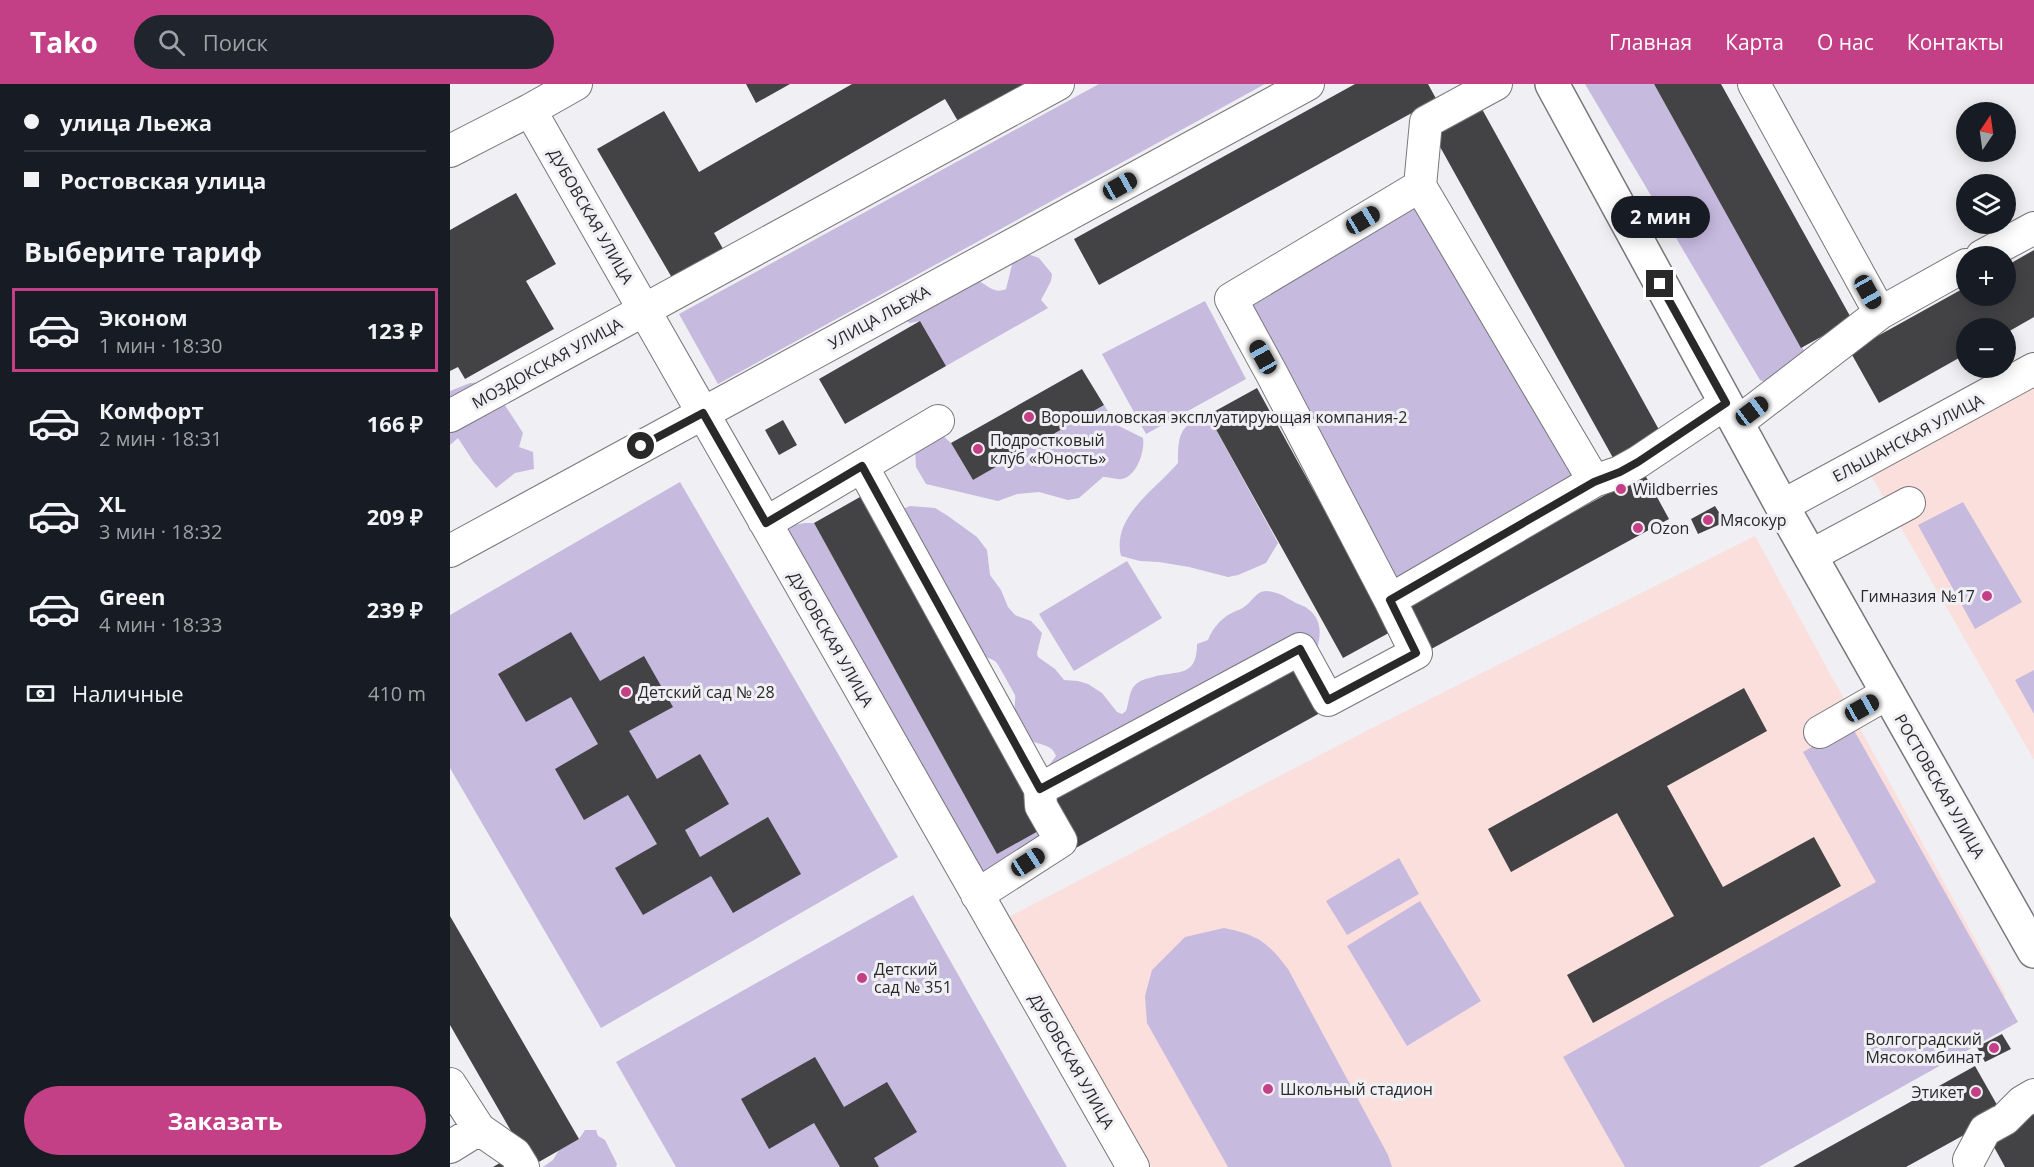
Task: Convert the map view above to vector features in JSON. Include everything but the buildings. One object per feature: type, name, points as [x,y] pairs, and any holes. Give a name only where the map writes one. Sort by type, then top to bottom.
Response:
[{"type":"main road","name":"РОСТОВСКАЯ УЛИЦА","points":[[1552,84],[1782,506],[2034,951]]},
{"type":"street","points":[[450,151],[576,84]]},
{"type":"street","name":"МОЗДОКСКАЯ УЛИЦА","points":[[450,416],[1058,84]]},
{"type":"street","name":"УЛИЦА ЛЬЕЖА","points":[[450,551],[1308,84]]},
{"type":"street","points":[[1496,84],[1426,122],[1420,186],[1594,482]]},
{"type":"street","points":[[1754,84],[1880,313]]},
{"type":"street","name":"ДУБОВСКАЯ УЛИЦА","points":[[530,110],[1133,1167]]},
{"type":"street","points":[[1040,789],[1300,649],[1328,700],[1416,653],[1231,299],[1420,186]]},
{"type":"street","points":[[2001,246],[2034,228]]},
{"type":"street","points":[[1390,600],[1594,482],[1620,472],[1731,413],[1880,313],[1956,271]]},
{"type":"street","name":"ЕЛЬШАНСКАЯ УЛИЦА","points":[[1782,506],[2034,369]]},
{"type":"street","points":[[764,521],[766,523],[938,421]]},
{"type":"street","points":[[862,466],[1040,789],[1041,806],[1061,841],[977,895]]},
{"type":"street","points":[[1810,556],[1909,503]]},
{"type":"street","points":[[1820,732],[1888,693]]},
{"type":"street","points":[[450,1084],[479,1129],[515,1154],[523,1167]]},
{"type":"street","points":[[1967,1165],[1985,1130],[2005,1119],[2022,1102],[2034,1095]]},
{"type":"street","points":[[450,1147],[479,1129]]},
{"type":"shaded area","points":[[1099,84],[1265,84],[718,384],[679,314]]},
{"type":"shaded area","points":[[1585,84],[1654,84],[1816,372],[1788,392],[1760,380]]},
{"type":"shaded area","points":[[1406,178],[1579,477],[1378,591],[1217,291]]},
{"type":"shaded area","points":[[1025,253],[1039,258],[1052,274],[1051,281],[1041,300],[1048,308],[946,366],[920,321],[910,323],[904,319],[974,279],[993,290],[1006,289],[1013,261]]},
{"type":"shaded area","points":[[1205,301],[1246,379],[1146,434],[1102,354]]},
{"type":"shaded area","points":[[490,382],[523,433],[519,447],[533,452],[534,469],[515,473],[496,488],[473,461],[458,438],[450,445],[450,391],[470,383]]},
{"type":"shaded area","name":"Гимназия №17","points":[[2034,382],[2034,760],[1869,472]]},
{"type":"shaded area","points":[[1104,405],[1117,425],[1143,438],[1143,449],[1136,468],[1127,477],[1120,479],[1103,477],[1079,498],[1068,500],[1039,492],[1017,494],[998,501],[926,484],[916,467],[915,446],[941,434],[951,443],[973,480]]},
{"type":"shaded area","points":[[1208,415],[1278,543],[1266,563],[1228,577],[1189,567],[1140,561],[1121,556],[1120,542],[1129,516],[1178,463],[1182,432],[1191,422]]},
{"type":"shaded area","name":"Детский сад № 28","points":[[680,482],[898,857],[601,1028],[450,768],[450,615]]},
{"type":"shaded area","points":[[1963,502],[2022,602],[1975,629],[1918,525]]},
{"type":"shaded area","points":[[910,506],[935,508],[977,537],[987,550],[990,575],[1001,590],[1008,607],[1015,615],[1031,621],[1042,633],[1038,657],[1055,669],[1064,680],[1088,684],[1102,693],[1117,712],[1122,714],[1126,711],[1131,690],[1137,683],[1190,668],[1194,663],[1197,644],[1208,640],[1223,619],[1243,608],[1263,591],[1282,595],[1305,607],[1317,619],[1320,631],[1314,656],[1044,772],[1056,756],[1054,751],[1033,742],[1026,736],[1015,709],[1015,695],[1009,684],[996,662],[982,652],[976,638],[900,510]]},
{"type":"shaded area","points":[[814,523],[997,853],[1044,828],[1047,835],[1002,871],[981,873],[786,531],[794,525]]},
{"type":"shaded area","points":[[1755,536],[2006,996],[1696,1167],[1148,1167],[1005,919],[1370,729]]},
{"type":"shaded area","points":[[1127,561],[1162,618],[1074,671],[1039,614]]},
{"type":"shaded area","points":[[2034,670],[2034,714],[2015,680]]},
{"type":"shaded area","points":[[1851,725],[2018,1022],[1759,1167],[1625,1167],[1563,1057],[1876,882],[1803,752]]},
{"type":"shaded area","points":[[1399,858],[1419,894],[1347,935],[1326,901]]},
{"type":"shaded area","name":"Детский сад № 351","points":[[913,895],[1067,1167],[676,1167],[616,1062]]},
{"type":"shaded area","points":[[1420,901],[1481,1001],[1407,1046],[1347,946]]},
{"type":"shaded area","name":"Школьный стадион","points":[[1224,928],[1245,933],[1260,941],[1274,952],[1288,969],[1388,1155],[1392,1167],[1228,1167],[1147,1023],[1145,996],[1152,970],[1185,937]]},
{"type":"shaded area","points":[[585,1130],[596,1130],[598,1136],[605,1140],[617,1164],[616,1167],[543,1167],[553,1160],[559,1150],[579,1139]]},
{"type":"place","name":"Ворошиловская эксплуатирующая компания-2","points":[[1029,417]]},
{"type":"place","name":"Подростковый клуб «Юность»","points":[[978,449]]},
{"type":"place","name":"Wildberries","points":[[1621,489]]},
{"type":"place","name":"Мясокур","points":[[1708,520]]},
{"type":"place","name":"Ozon","points":[[1638,528]]},
{"type":"place","name":"Гимназия №17","points":[[1987,596]]},
{"type":"place","name":"Детский сад № 28","points":[[626,692]]},
{"type":"place","name":"Детский сад № 351","points":[[862,978]]},
{"type":"place","name":"Волгоградский Мясокомбинат","points":[[1994,1048]]},
{"type":"place","name":"Школьный стадион","points":[[1268,1089]]},
{"type":"place","name":"Этикет","points":[[1976,1092]]},
{"type":"route","points":[[641,446],[703,413],[766,523],[862,466],[1040,789],[1300,649],[1328,700],[1416,653],[1390,600],[1594,482],[1638,462],[1726,403],[1660,284]]}]
